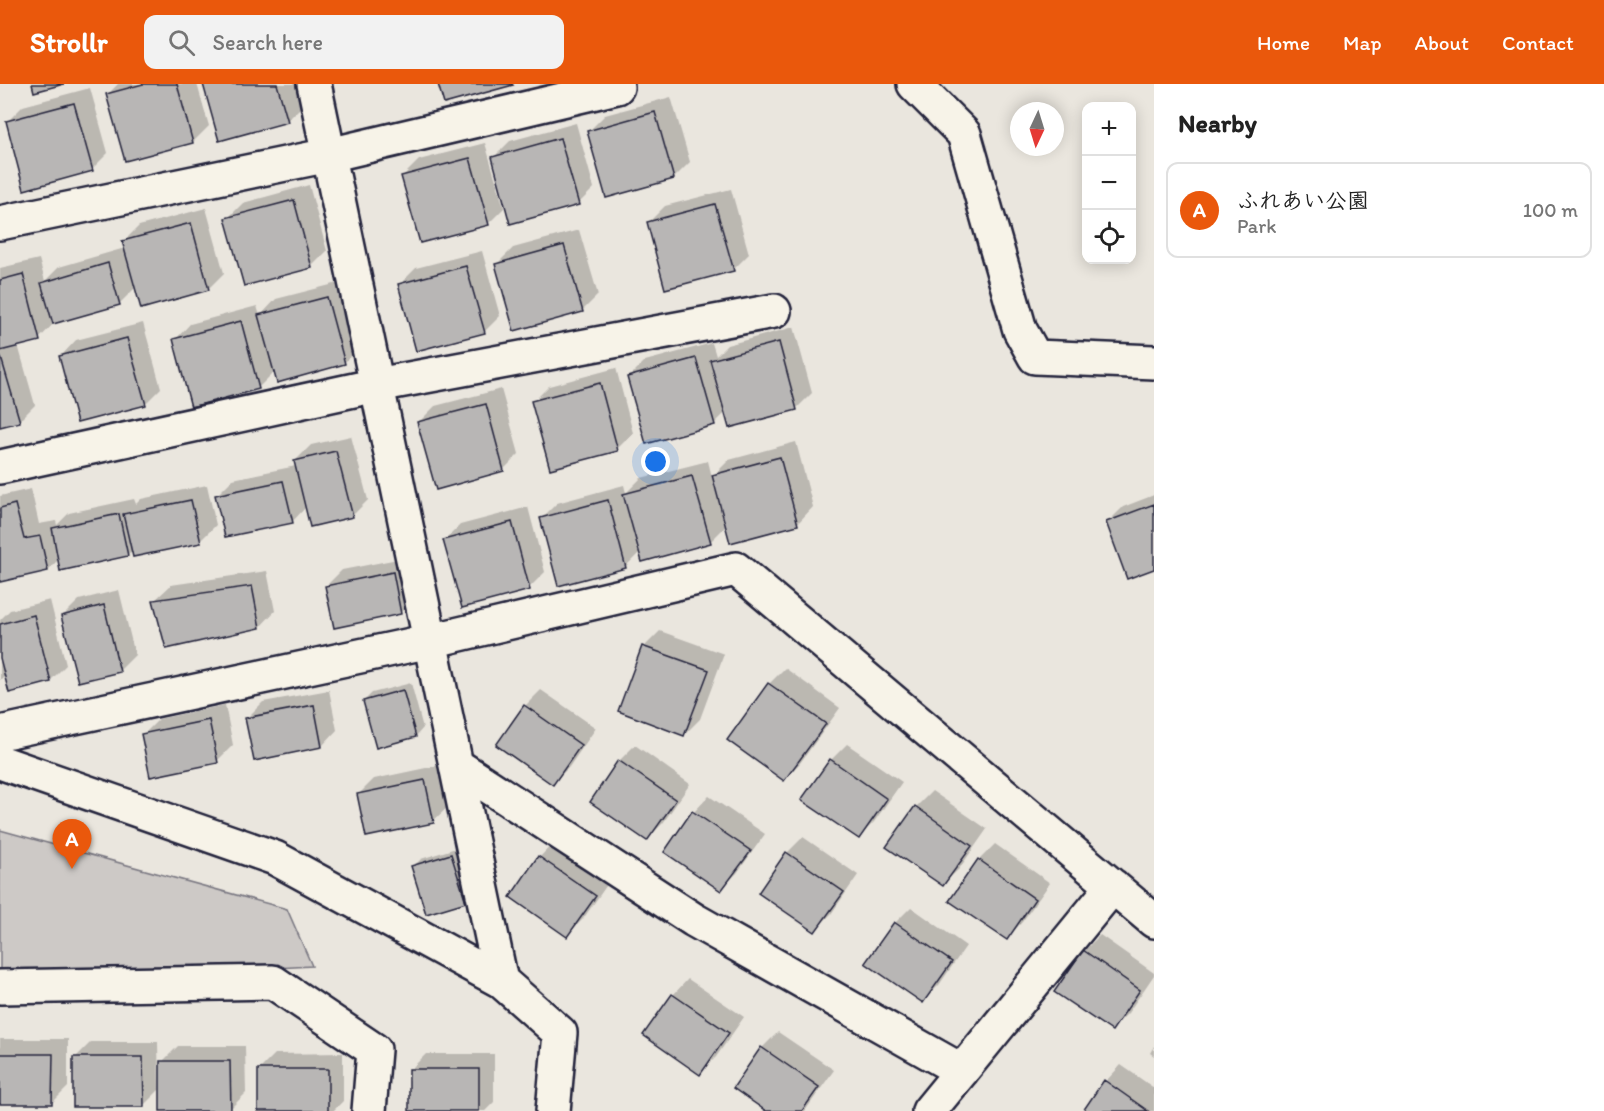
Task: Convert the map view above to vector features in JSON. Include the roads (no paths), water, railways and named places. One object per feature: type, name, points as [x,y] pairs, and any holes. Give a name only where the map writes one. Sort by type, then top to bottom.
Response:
[{"type":"street","points":[[314,84],[501,981]]},
{"type":"street","points":[[914,84],[964,134],[1020,330],[1035,357],[1154,362]]},
{"type":"street","points":[[0,223],[329,155],[617,87]]},
{"type":"street","points":[[0,467],[377,386],[774,311]]},
{"type":"street","points":[[0,733],[430,642],[736,569],[1154,921]]},
{"type":"street","points":[[0,762],[275,858],[501,981],[560,1033],[553,1111]]},
{"type":"street","points":[[456,765],[694,920],[962,1071]]},
{"type":"street","points":[[929,1111],[1113,886]]},
{"type":"street","points":[[0,987],[273,982],[374,1050],[369,1111]]},
{"type":"place","name":"ふれあい公園","points":[[72,869]]}]
